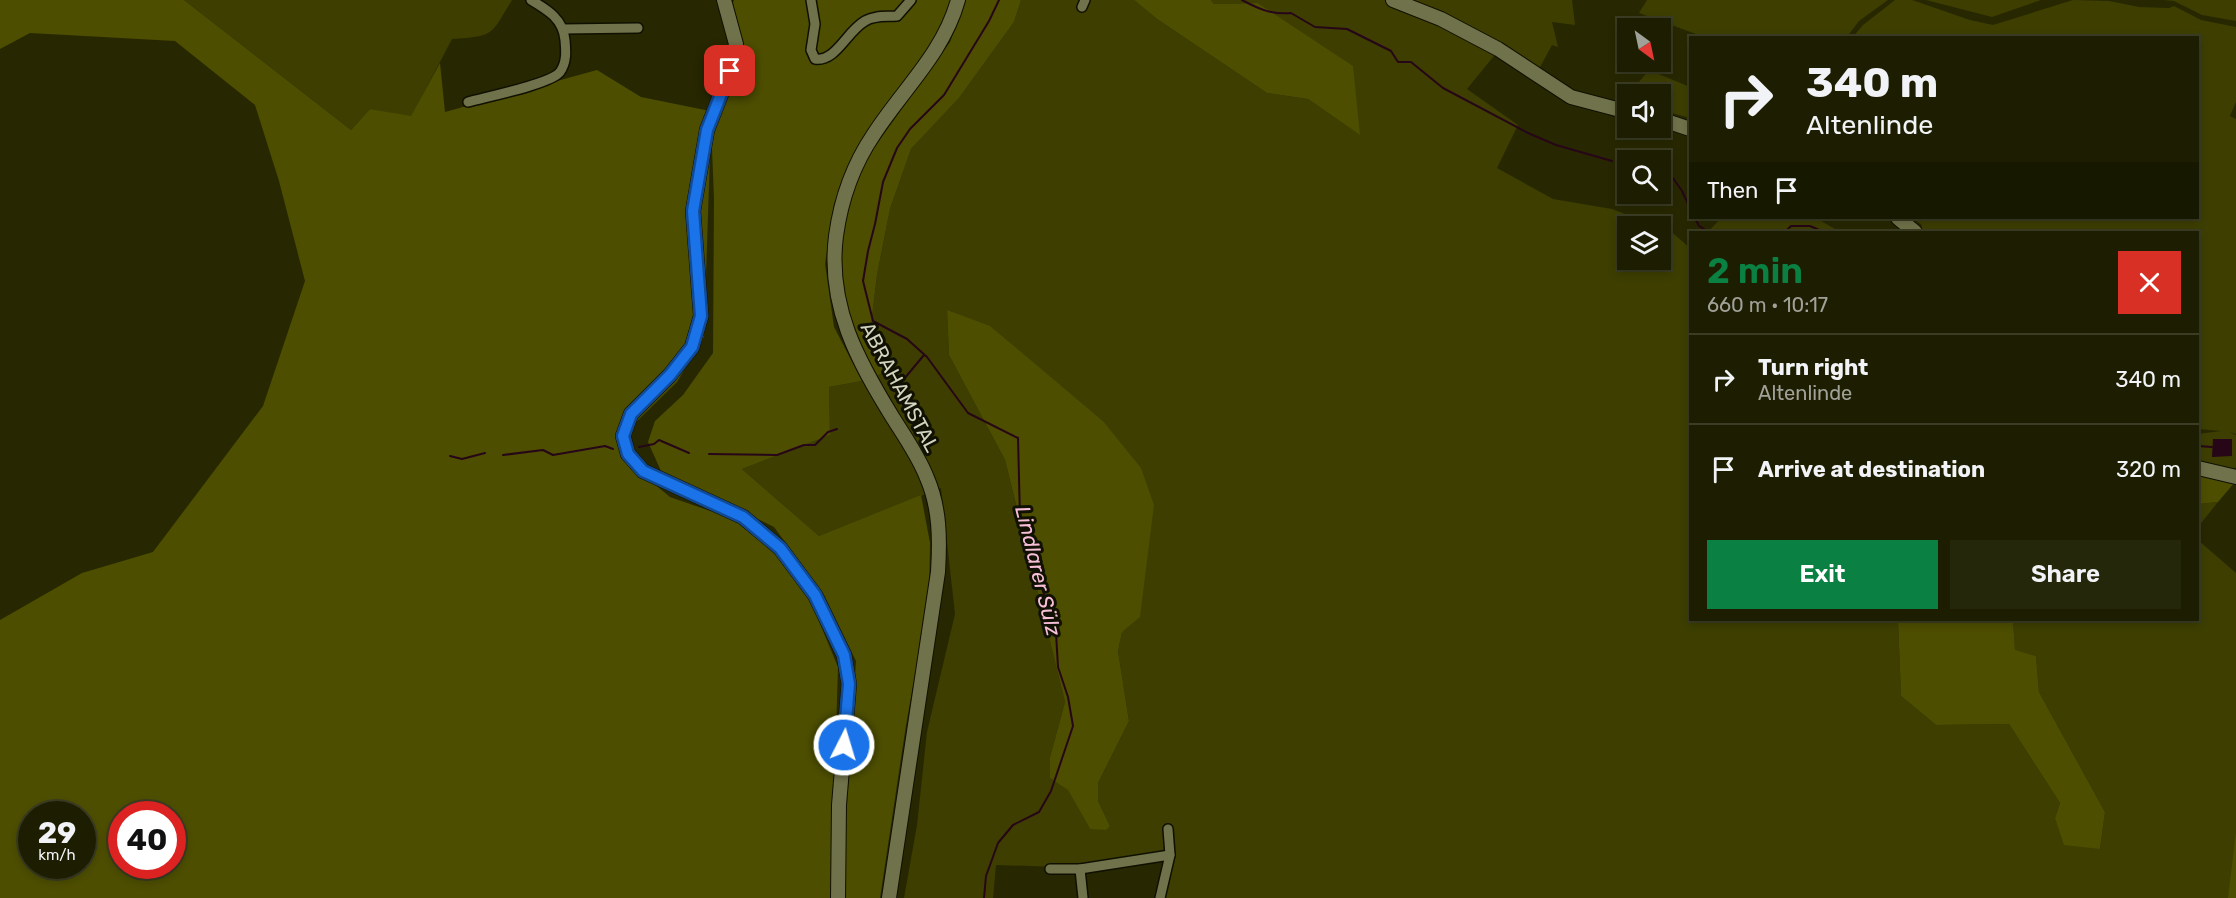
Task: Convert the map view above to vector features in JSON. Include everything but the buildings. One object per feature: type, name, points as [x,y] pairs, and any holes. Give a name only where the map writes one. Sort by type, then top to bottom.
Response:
[{"type":"street","points":[[468,102],[550,80],[562,70],[566,57],[563,29],[553,14],[531,0]]},
{"type":"street","points":[[724,0],[736,44],[730,71],[707,130],[693,211],[701,316],[692,347],[670,375],[631,414],[623,436],[628,454],[643,471],[743,517],[780,548],[815,595],[844,655],[849,684],[839,805],[838,898]]},
{"type":"street","points":[[811,0],[815,24],[811,50],[815,59],[821,60],[829,58],[860,24],[875,16],[897,16],[911,0]]},
{"type":"street","name":"ABRAHAMSTAL","points":[[889,898],[938,572],[939,530],[936,507],[927,478],[871,383],[850,342],[840,312],[835,261],[836,237],[841,207],[859,159],[873,134],[938,48],[958,0]]},
{"type":"street","points":[[1393,0],[1441,19],[1498,49],[1572,97],[1617,109]]},
{"type":"street","points":[[563,29],[638,28]]},
{"type":"street","points":[[1671,123],[1689,129]]},
{"type":"street","points":[[1899,219],[1914,231]]},
{"type":"street","points":[[2199,468],[2236,477]]},
{"type":"street","points":[[1160,898],[1170,855],[1168,829]]},
{"type":"street","points":[[1050,869],[1080,869],[1170,855]]},
{"type":"street","points":[[1080,869],[1083,898]]},
{"type":"shaded area","points":[[0,0],[184,0],[351,130],[370,109],[411,116],[440,63],[445,112],[597,70],[641,97],[710,111],[733,35],[739,28],[734,0],[951,0],[949,10],[928,53],[856,150],[834,204],[825,264],[834,327],[862,381],[829,387],[830,435],[742,469],[819,536],[921,495],[930,543],[929,597],[906,725],[880,898],[845,898],[845,827],[856,661],[824,595],[774,527],[719,500],[665,480],[648,442],[655,421],[683,395],[713,353],[714,199],[711,124],[704,337],[677,382],[635,423],[624,459],[670,497],[739,521],[778,554],[811,602],[838,667],[831,898],[0,898],[0,620],[82,573],[153,552],[263,406],[305,281],[279,181],[255,105],[175,41],[30,33],[0,49]]},
{"type":"shaded area","points":[[184,0],[512,0],[490,32],[476,37],[452,39],[411,117],[370,109],[351,130]]},
{"type":"shaded area","points":[[965,0],[1021,0],[1014,22],[959,98],[911,149],[890,209],[877,275],[870,334],[885,372],[873,377],[847,320],[842,287],[841,244],[850,197],[866,159],[950,42]]},
{"type":"shaded area","points":[[1021,0],[1134,0],[1157,19],[1267,93],[1308,99],[1359,134],[1352,66],[1258,3],[1214,4],[1211,0],[1392,0],[1498,51],[1467,89],[1518,125],[1497,168],[1553,199],[1612,209],[1630,216],[1617,216],[1617,270],[1671,270],[1671,232],[1689,247],[1689,621],[1898,621],[1901,696],[1936,725],[2009,724],[2060,803],[2055,818],[2100,849],[2105,812],[2039,692],[2036,656],[2015,651],[2013,621],[2199,621],[2199,541],[2236,573],[2236,898],[1162,898],[1170,856],[1093,868],[996,865],[993,898],[904,898],[917,825],[927,732],[955,614],[941,488],[819,536],[742,469],[830,435],[829,387],[862,381],[884,372],[870,334],[877,275],[890,209],[911,149],[959,98],[1014,22]],"holes":[[[947,310],[1052,379],[1103,421],[1122,632],[1118,651],[1129,721],[1098,783],[1098,801],[1110,826],[1090,829],[1050,757],[1065,702],[1005,460],[949,355]]]},
{"type":"shaded area","points":[[1134,0],[1211,0],[1214,4],[1258,3],[1353,66],[1360,135],[1308,99],[1267,93],[1157,19]]},
{"type":"shaded area","points":[[1404,0],[1572,0],[1575,25],[1552,22],[1558,47],[1552,45],[1539,69]]},
{"type":"shaded area","points":[[1647,0],[1888,0],[1859,21],[1848,36],[1701,36],[1671,25],[1671,18],[1653,18],[1639,13]]},
{"type":"shaded area","points":[[1895,0],[1912,0],[1970,20],[1993,25],[2073,0],[2109,1],[2139,7],[2169,8],[2174,6],[2201,20],[2236,27],[2236,102],[2230,116],[2236,119],[2236,434],[2229,432],[2236,435],[2236,467],[2229,474],[2199,464],[2199,434],[2221,431],[2199,429],[2199,231],[1923,231],[1921,224],[1914,219],[2199,219],[2199,36],[1854,36],[1863,25]]},
{"type":"shaded area","points":[[1926,0],[2041,0],[1992,17]]},
{"type":"shaded area","points":[[2163,0],[2236,0],[2236,21],[2202,15],[2174,1]]},
{"type":"shaded area","points":[[1647,72],[1654,72],[1689,87],[1689,118],[1671,113],[1671,84],[1637,84]]},
{"type":"shaded area","points":[[1720,219],[1818,219],[1838,231],[1709,231]]},
{"type":"shaded area","points":[[947,310],[990,326],[1103,421],[1141,468],[1154,505],[1140,617],[1122,632],[1118,651],[1129,721],[1098,783],[1098,801],[1110,826],[1106,830],[1090,829],[1068,790],[1050,778],[1050,757],[1065,702],[1005,460],[949,355]]},
{"type":"shaded area","points":[[2213,439],[2232,439],[2232,456],[2212,457]]},
{"type":"shaded area","points":[[2199,470],[2235,482],[2218,502],[2199,504]]},
{"type":"shaded area","points":[[2218,502],[2199,526],[2199,504]]},
{"type":"shaded area","points":[[1898,621],[2013,621],[2015,650],[2036,656],[2039,692],[2105,812],[2100,849],[2064,845],[2055,818],[2060,803],[2009,724],[1936,725],[1901,696]]},
{"type":"shaded area","points":[[2236,831],[2236,898],[2228,898]]},
{"type":"waterway","name":"Lindlarer Sülz","points":[[984,898],[986,876],[998,843],[1013,825],[1039,812],[1051,791],[1073,726],[1068,697],[1058,667],[1056,633],[1020,517],[1018,438],[968,413],[927,357],[907,339],[873,321],[863,281],[883,182],[897,148],[910,129],[944,95],[989,21],[999,0]]},
{"type":"waterway","points":[[1242,0],[1266,11],[1291,13],[1315,27],[1347,29],[1391,51],[1398,62],[1411,62],[1443,88],[1528,133],[1556,145],[1612,161]]},
{"type":"waterway","points":[[1671,175],[1689,206]]},
{"type":"waterway","points":[[1696,219],[1699,226],[1707,231]]},
{"type":"waterway","points":[[1786,231],[1791,226],[1810,226],[1822,231]]},
{"type":"waterway","points":[[894,391],[924,355]]},
{"type":"waterway","points":[[709,454],[777,455],[804,445],[815,445],[828,432],[837,429]]},
{"type":"waterway","points":[[639,447],[654,444],[659,440],[689,453]]},
{"type":"waterway","points":[[503,455],[543,450],[553,455],[605,446],[613,449]]},
{"type":"waterway","points":[[2199,446],[2212,447]]},
{"type":"waterway","points":[[450,456],[462,459],[485,453]]},
{"type":"route","points":[[730,71],[707,130],[693,211],[701,316],[692,347],[670,375],[631,414],[623,436],[628,454],[643,471],[743,517],[780,548],[815,595],[844,655],[849,684],[844,745]]}]
